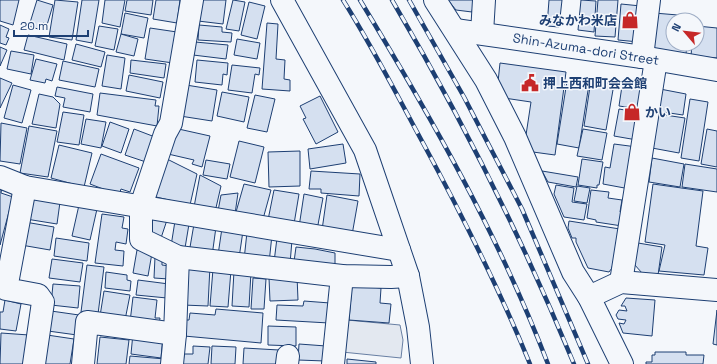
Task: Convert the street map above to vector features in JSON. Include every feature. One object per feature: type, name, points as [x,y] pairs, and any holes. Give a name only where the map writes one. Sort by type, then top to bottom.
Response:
[{"type":"street","points":[[192,0],[171,123],[165,134],[141,206],[141,239],[178,257],[342,276],[391,278],[408,276]]},
{"type":"street","points":[[435,0],[486,80],[515,137],[573,272],[589,297],[622,364]]},
{"type":"street","points":[[482,33],[484,0]]},
{"type":"street","points":[[621,282],[649,59],[648,0]]},
{"type":"street","points":[[285,1],[365,150],[408,276],[418,327],[422,364]]},
{"type":"street","name":"Shin-Azuma-dori Street","points":[[455,30],[717,70]]},
{"type":"street","points":[[0,177],[25,187],[399,250]]},
{"type":"street","points":[[25,187],[6,289],[38,296],[43,302],[34,364]]},
{"type":"street","points":[[172,364],[176,334],[178,257]]},
{"type":"street","points":[[333,364],[342,276]]},
{"type":"street","points":[[589,297],[621,282],[717,290]]},
{"type":"street","points":[[83,364],[87,322],[176,334]]},
{"type":"shaded area","points":[[347,320],[400,325],[403,340],[401,358],[342,352]]},
{"type":"building","points":[[0,0],[19,0],[13,25],[0,21]]},
{"type":"building","points":[[37,0],[53,5],[47,25],[43,23],[41,30],[29,26]]},
{"type":"building","points":[[55,0],[78,2],[72,40],[49,37]]},
{"type":"building","points":[[82,0],[99,0],[92,43],[76,40]]},
{"type":"building","points":[[105,0],[125,0],[120,27],[102,23]]},
{"type":"building","points":[[127,0],[153,0],[151,15],[125,11]]},
{"type":"building","points":[[156,0],[180,0],[177,23],[153,19]]},
{"type":"building","points":[[201,0],[226,0],[223,24],[198,21]]},
{"type":"building","points":[[233,0],[245,2],[239,31],[226,29]]},
{"type":"building","points":[[448,0],[474,0],[472,12],[456,10]]},
{"type":"building","points":[[549,0],[562,0],[559,27],[547,26]]},
{"type":"building","points":[[581,0],[596,1],[594,32],[578,30]]},
{"type":"building","points":[[598,0],[618,0],[615,37],[595,36]]},
{"type":"building","points":[[249,2],[265,6],[257,39],[241,35]]},
{"type":"building","points":[[621,4],[641,6],[639,42],[618,40]]},
{"type":"building","points":[[125,13],[148,18],[144,38],[121,34]]},
{"type":"building","points":[[654,13],[665,14],[665,52],[686,52],[686,54],[651,52]]},
{"type":"building","points":[[267,23],[278,24],[276,59],[285,60],[284,79],[290,80],[290,91],[262,89]]},
{"type":"building","points":[[0,25],[9,29],[6,37],[9,38],[6,45],[0,43]]},
{"type":"building","points":[[199,25],[222,27],[222,32],[232,33],[231,42],[198,40]]},
{"type":"building","points":[[99,26],[118,29],[114,50],[95,46]]},
{"type":"building","points":[[705,27],[717,28],[717,58],[691,56],[691,52],[705,52]]},
{"type":"building","points":[[150,28],[177,32],[173,63],[145,59]]},
{"type":"building","points":[[121,34],[138,39],[134,56],[116,52]]},
{"type":"building","points":[[28,35],[67,44],[64,60],[24,50]]},
{"type":"building","points":[[237,39],[260,43],[257,59],[234,55]]},
{"type":"building","points":[[195,42],[228,45],[226,59],[193,55]]},
{"type":"building","points":[[76,44],[105,52],[101,67],[72,60]]},
{"type":"building","points":[[0,47],[7,50],[0,66]]},
{"type":"building","points":[[11,51],[34,55],[31,74],[7,69]]},
{"type":"building","points":[[107,55],[125,58],[121,89],[102,86]]},
{"type":"building","points":[[36,59],[57,64],[52,81],[46,79],[45,83],[30,80]]},
{"type":"building","points":[[131,60],[166,64],[164,78],[130,73]]},
{"type":"building","points":[[197,60],[228,63],[227,75],[223,74],[222,85],[195,82]]},
{"type":"building","points":[[63,61],[99,69],[95,87],[59,80]]},
{"type":"building","points":[[500,63],[566,72],[555,155],[533,152],[526,135],[531,102],[504,98],[498,82]]},
{"type":"building","points":[[232,65],[260,68],[259,75],[255,74],[252,93],[228,90]]},
{"type":"building","points":[[129,75],[163,82],[160,98],[126,91]]},
{"type":"building","points":[[0,78],[12,83],[0,108]]},
{"type":"building","points":[[591,80],[614,84],[606,130],[584,126]]},
{"type":"building","points":[[567,81],[589,84],[579,148],[557,144]]},
{"type":"building","points":[[13,85],[31,90],[22,123],[4,118]]},
{"type":"building","points":[[186,85],[217,90],[212,121],[180,116]]},
{"type":"building","points":[[622,86],[643,89],[640,109],[619,106]]},
{"type":"building","points":[[57,87],[93,94],[90,112],[63,107],[65,98],[55,96]]},
{"type":"building","points":[[660,89],[686,94],[683,115],[656,111]]},
{"type":"building","points":[[222,92],[249,97],[244,122],[217,116]]},
{"type":"building","points":[[100,93],[156,100],[155,106],[159,106],[157,126],[97,115]]},
{"type":"building","points":[[39,94],[53,97],[60,104],[56,128],[32,124]]},
{"type":"building","points":[[255,95],[275,99],[267,132],[247,128]]},
{"type":"building","points":[[320,96],[338,132],[316,144],[303,119],[306,118],[300,106]]},
{"type":"building","points":[[690,99],[708,102],[699,161],[681,158]]},
{"type":"building","points":[[619,109],[642,113],[637,140],[614,136]]},
{"type":"building","points":[[63,112],[84,115],[79,145],[57,142]]},
{"type":"building","points":[[658,114],[685,118],[679,153],[652,148]]},
{"type":"building","points":[[86,119],[106,122],[101,148],[81,144]]},
{"type":"building","points":[[110,122],[129,129],[121,153],[102,146]]},
{"type":"building","points":[[1,123],[27,128],[20,164],[0,161]]},
{"type":"building","points":[[29,126],[57,131],[48,177],[20,173]]},
{"type":"building","points":[[174,128],[210,136],[202,167],[192,164],[194,160],[168,154]]},
{"type":"building","points":[[134,129],[155,137],[146,162],[125,155]]},
{"type":"building","points":[[583,129],[607,133],[602,160],[577,156]]},
{"type":"building","points":[[707,129],[717,131],[717,167],[701,164]]},
{"type":"building","points":[[239,141],[264,147],[255,183],[230,177]]},
{"type":"building","points":[[343,144],[346,163],[310,169],[308,149]]},
{"type":"building","points":[[614,144],[637,147],[630,189],[603,184],[605,167],[610,168]]},
{"type":"building","points":[[59,145],[92,153],[84,187],[51,178]]},
{"type":"building","points":[[300,151],[300,186],[269,187],[268,152]]},
{"type":"building","points":[[101,154],[139,168],[130,192],[121,189],[119,195],[90,184]]},
{"type":"building","points":[[165,158],[197,174],[190,205],[152,196]]},
{"type":"building","points":[[652,158],[684,164],[680,187],[649,182]]},
{"type":"building","points":[[582,159],[603,162],[599,185],[597,185],[597,188],[578,185]]},
{"type":"building","points":[[206,160],[230,164],[227,179],[203,175]]},
{"type":"building","points":[[685,164],[717,169],[717,192],[682,187]]},
{"type":"building","points":[[311,171],[360,174],[359,196],[321,193],[321,189],[309,189]]},
{"type":"building","points":[[542,171],[578,177],[576,187],[548,182]]},
{"type":"building","points":[[200,175],[221,186],[215,212],[194,207]]},
{"type":"building","points":[[244,184],[271,190],[263,219],[236,212]]},
{"type":"building","points":[[653,184],[703,191],[696,246],[708,248],[704,275],[659,271],[665,245],[645,242]]},
{"type":"building","points":[[556,185],[574,188],[572,202],[587,204],[584,220],[564,217],[554,194]]},
{"type":"building","points":[[0,186],[2,187],[1,193],[13,197],[0,245]]},
{"type":"building","points":[[577,186],[590,188],[587,203],[574,201]]},
{"type":"building","points":[[274,190],[299,194],[294,224],[268,220]]},
{"type":"building","points":[[591,190],[609,192],[608,198],[622,200],[620,212],[624,213],[622,226],[596,222],[596,220],[587,218]]},
{"type":"building","points":[[238,193],[235,214],[218,211],[221,195]]},
{"type":"building","points":[[304,194],[323,198],[317,230],[299,227]]},
{"type":"building","points":[[327,195],[358,201],[352,235],[322,230]]},
{"type":"building","points":[[30,197],[60,202],[57,224],[26,219]]},
{"type":"building","points":[[79,205],[97,209],[90,240],[72,236]]},
{"type":"building","points":[[102,214],[124,217],[122,228],[128,229],[126,244],[116,242],[115,250],[124,251],[123,266],[95,263]]},
{"type":"building","points":[[153,216],[167,220],[161,238],[148,234]]},
{"type":"building","points":[[175,221],[189,224],[185,248],[171,246]]},
{"type":"building","points":[[569,221],[620,229],[612,268],[609,272],[588,268],[576,242],[576,238],[572,238],[568,228]]},
{"type":"building","points":[[25,222],[54,227],[50,250],[21,245]]},
{"type":"building","points":[[194,224],[216,227],[212,256],[189,253]]},
{"type":"building","points":[[222,228],[243,231],[239,258],[218,255]]},
{"type":"building","points":[[247,232],[272,235],[269,263],[244,260]]},
{"type":"building","points":[[56,238],[89,243],[87,261],[54,256]]},
{"type":"building","points":[[277,238],[292,240],[290,264],[274,262]]},
{"type":"building","points":[[638,243],[662,247],[658,275],[642,273],[634,264]]},
{"type":"building","points":[[296,247],[335,253],[335,266],[294,262]]},
{"type":"building","points":[[137,250],[152,253],[148,276],[133,273]]},
{"type":"building","points":[[155,257],[162,258],[162,265],[170,266],[169,279],[154,278]]},
{"type":"building","points":[[52,259],[83,263],[80,282],[49,278]]},
{"type":"building","points":[[87,265],[104,267],[98,314],[81,312]]},
{"type":"building","points":[[184,265],[210,266],[208,306],[183,305]]},
{"type":"building","points":[[213,269],[231,270],[228,307],[210,306]]},
{"type":"building","points":[[234,271],[251,272],[249,307],[232,306]]},
{"type":"building","points":[[106,272],[127,275],[127,280],[131,281],[130,291],[105,288]]},
{"type":"building","points":[[297,276],[298,300],[270,301],[269,278]]},
{"type":"building","points":[[253,278],[266,279],[264,309],[251,309]]},
{"type":"building","points":[[138,280],[169,284],[167,298],[136,295]]},
{"type":"building","points":[[53,284],[80,286],[78,308],[51,305]]},
{"type":"building","points":[[352,285],[381,288],[380,303],[391,304],[389,323],[349,320]]},
{"type":"building","points":[[104,291],[130,295],[125,320],[100,316]]},
{"type":"building","points":[[133,297],[157,300],[155,318],[160,318],[159,325],[130,322]]},
{"type":"building","points":[[626,298],[655,300],[652,336],[623,333],[619,323],[624,324],[626,320],[618,319],[616,315],[619,310],[627,311],[625,306],[621,306]]},
{"type":"building","points":[[5,300],[21,304],[16,331],[0,329],[0,312],[3,312]]},
{"type":"building","points":[[304,301],[330,303],[329,323],[276,320],[277,305],[303,306]]},
{"type":"building","points":[[216,309],[263,313],[261,343],[184,336],[185,320],[189,320],[190,313],[215,315]]},
{"type":"building","points":[[717,310],[717,345],[713,344]]},
{"type":"building","points":[[51,311],[79,315],[77,335],[48,331]]},
{"type":"building","points":[[268,326],[296,327],[296,346],[268,345]]},
{"type":"building","points":[[1,333],[29,335],[26,364],[0,364]]},
{"type":"building","points":[[133,333],[163,336],[161,358],[131,354]]},
{"type":"building","points":[[47,335],[74,339],[70,364],[44,364]]},
{"type":"building","points":[[100,337],[129,340],[126,364],[97,364]]},
{"type":"building","points":[[299,344],[326,346],[325,361],[298,360]]},
{"type":"building","points":[[193,346],[210,347],[208,364],[183,364],[184,354],[193,354]]},
{"type":"building","points":[[212,346],[236,347],[235,364],[211,364]]},
{"type":"building","points":[[244,348],[279,350],[278,364],[243,364]]},
{"type":"building","points":[[655,352],[686,352],[686,355],[704,355],[703,364],[646,364],[646,362],[652,362],[652,355],[655,355]]},
{"type":"building","points":[[130,356],[165,359],[165,364],[129,364]]},
{"type":"building","points":[[347,359],[376,362],[376,364],[347,364]]},
{"type":"railway","points":[[343,0],[384,71],[452,197],[480,252],[530,364]]},
{"type":"railway","points":[[360,0],[438,133],[486,223],[529,316],[548,364]]},
{"type":"railway","points":[[392,0],[466,133],[512,224],[574,364]]},
{"type":"railway","points":[[409,0],[464,97],[522,209],[588,364]]},
{"type":"place","name":"みなかわ米店","points":[[630,20]]},
{"type":"place","name":"押上西和町会会館","points":[[530,83]]},
{"type":"place","name":"かい","points":[[632,112]]}]
